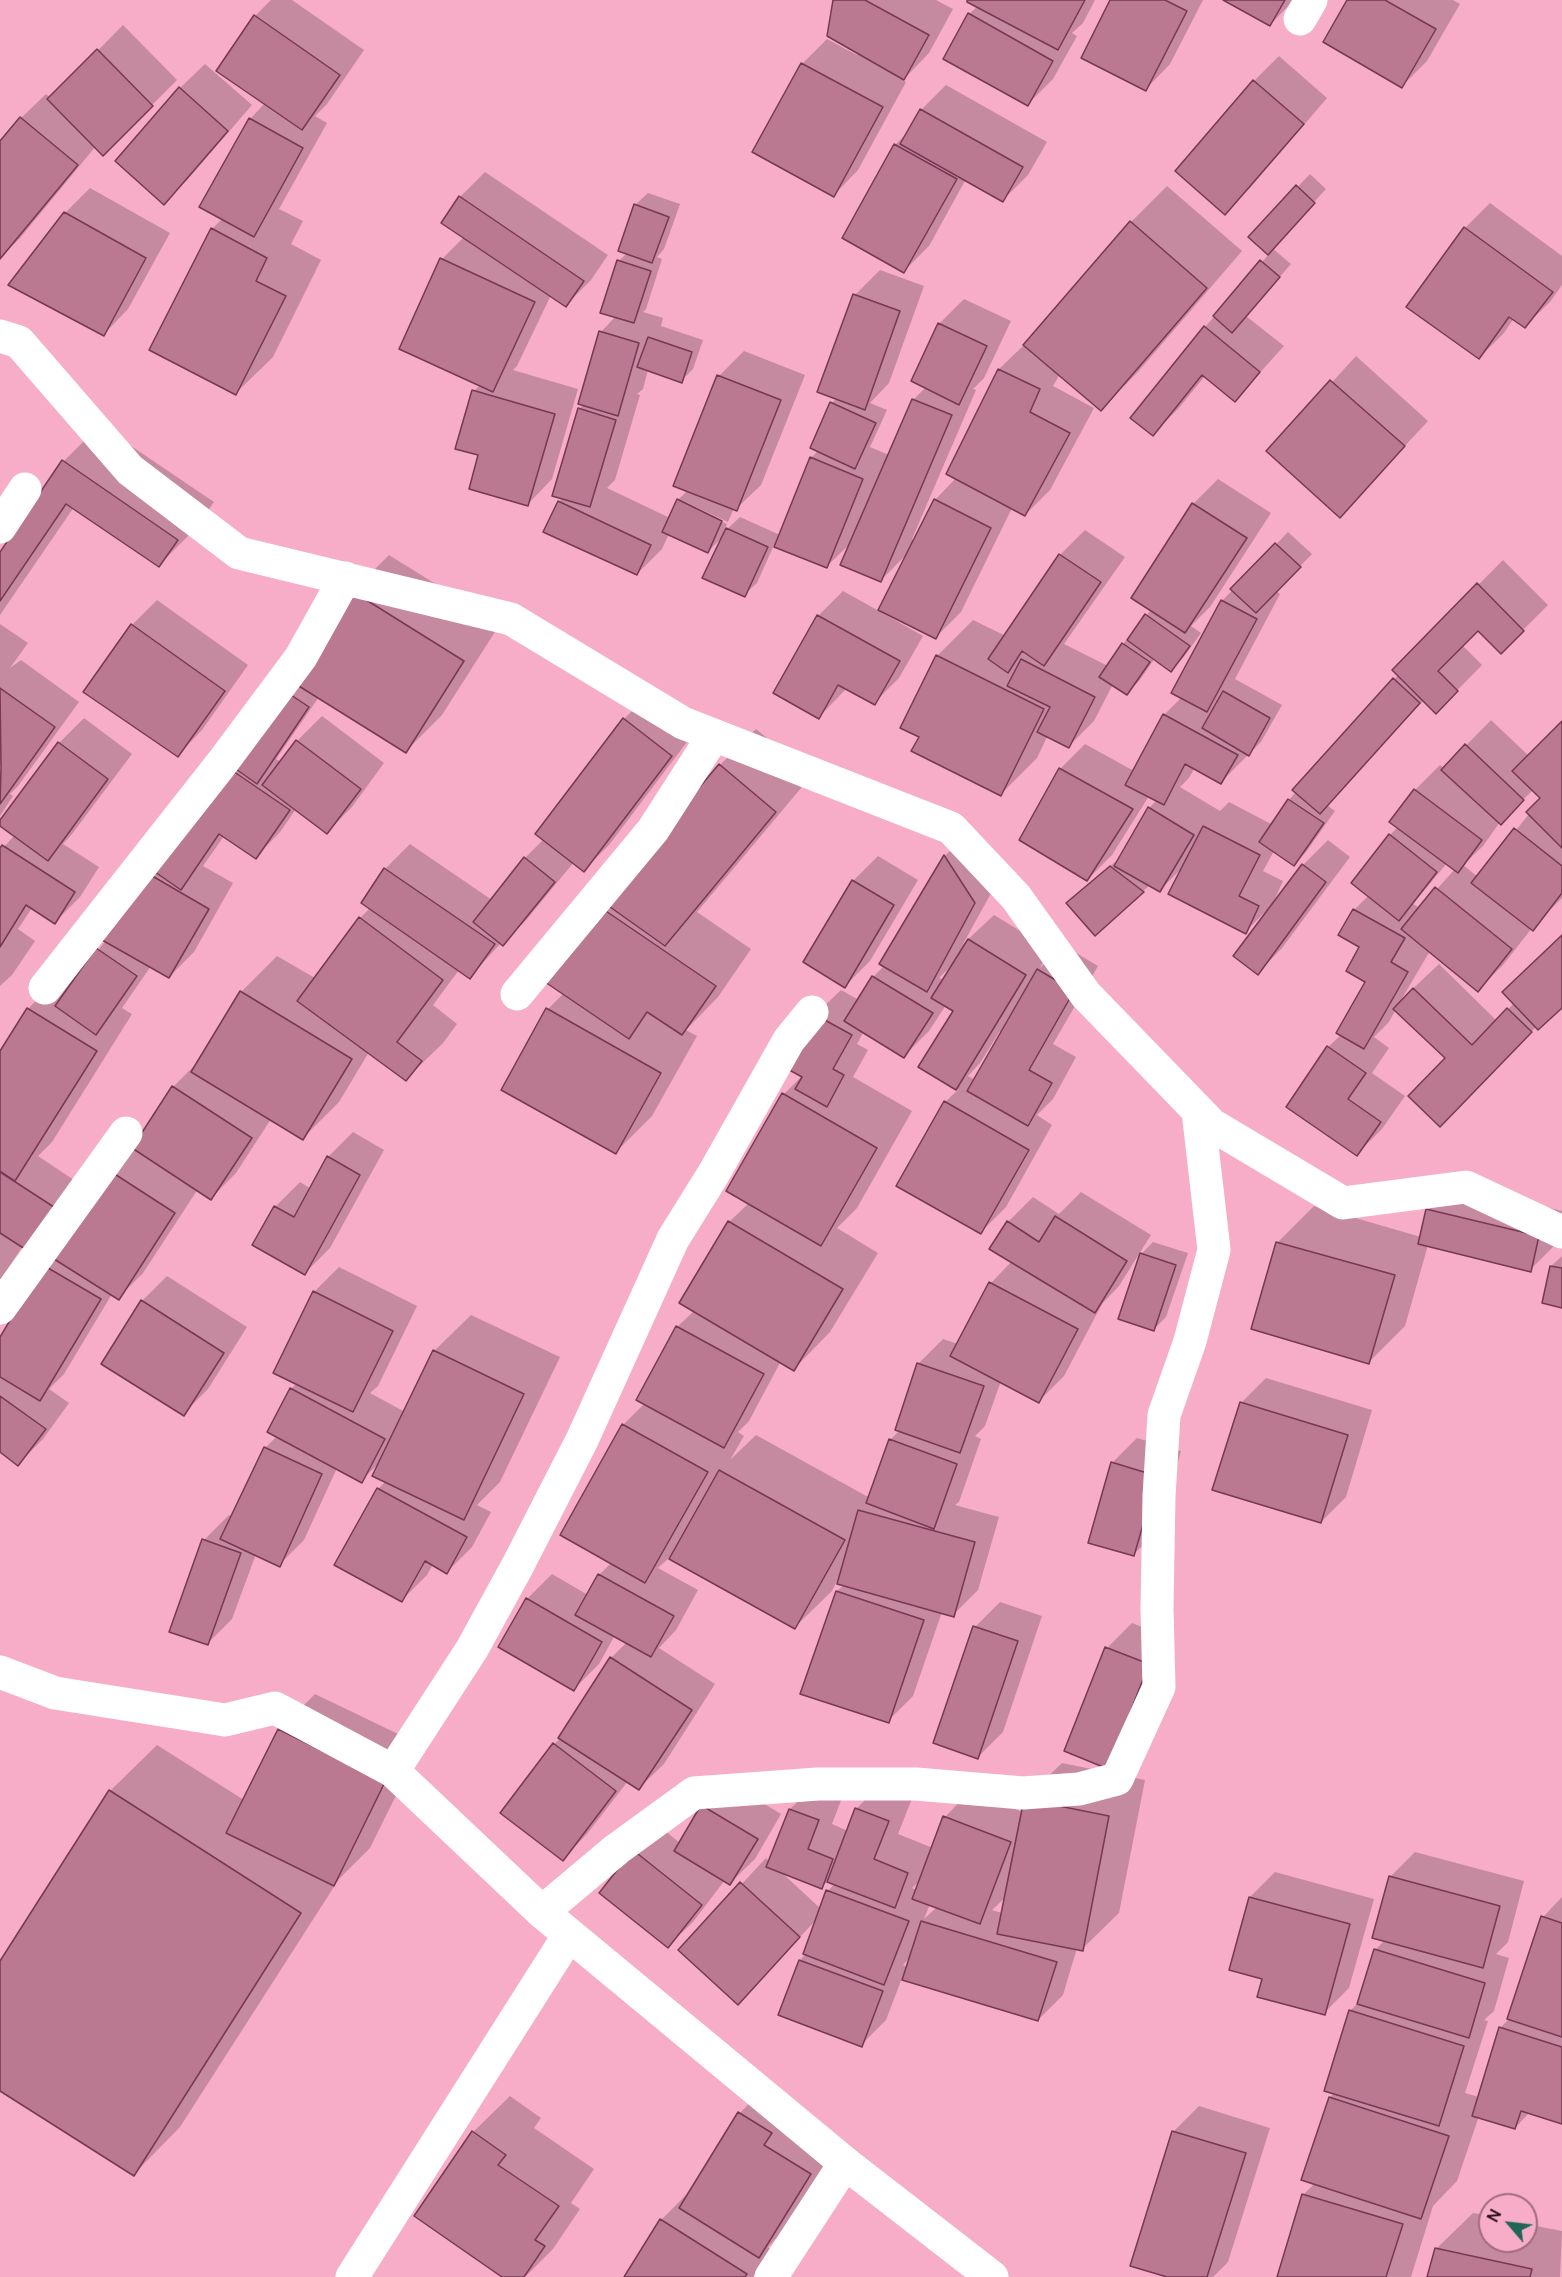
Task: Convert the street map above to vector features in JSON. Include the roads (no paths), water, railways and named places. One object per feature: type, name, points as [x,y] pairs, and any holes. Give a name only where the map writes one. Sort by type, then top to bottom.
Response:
[{"type":"street","points":[[0,336],[19,342],[130,470],[239,553],[511,619],[683,723],[951,828],[1016,897],[1086,995],[1212,1125],[1343,1203],[1466,1187],[1562,1232]]},
{"type":"street","points":[[0,527],[25,489]]},
{"type":"street","points":[[45,988],[222,763],[301,657],[345,578]]},
{"type":"street","points":[[517,994],[653,830],[714,735]]},
{"type":"street","points":[[393,1771],[472,1649],[518,1565],[582,1440],[673,1239],[714,1173],[789,1040],[812,1012]]},
{"type":"street","points":[[542,1912],[617,1849],[694,1793],[818,1784],[916,1784],[1023,1793],[1079,1789],[1117,1779],[1159,1687],[1157,1597],[1159,1496],[1164,1414],[1190,1341],[1214,1250],[1198,1111]]},
{"type":"street","points":[[0,1308],[126,1133]]},
{"type":"street","points":[[0,1672],[55,1693],[225,1720],[275,1708],[393,1771],[569,1935],[845,2163],[990,2277]]},
{"type":"street","points":[[352,2277],[569,1935]]},
{"type":"street","points":[[771,2277],[845,2163]]}]
